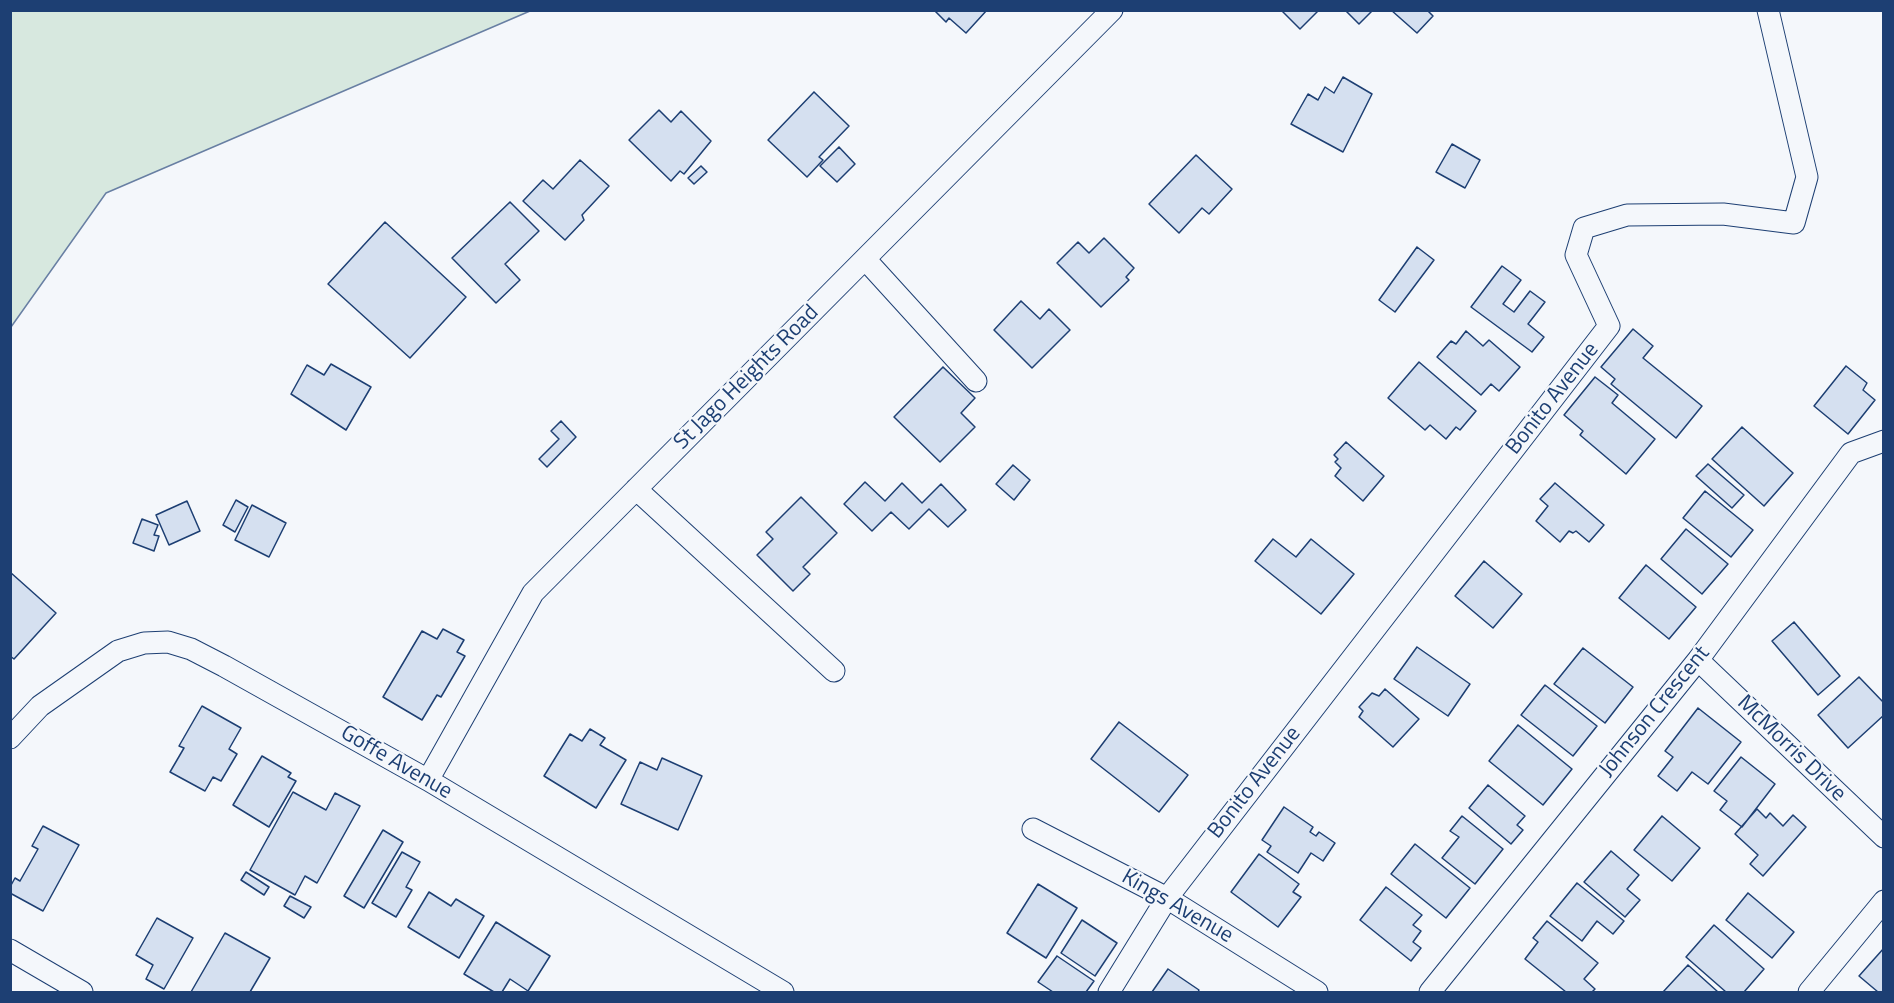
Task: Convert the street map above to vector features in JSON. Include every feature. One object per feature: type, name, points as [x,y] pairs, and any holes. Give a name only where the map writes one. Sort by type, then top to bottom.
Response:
[{"type":"street","name":"St Jago Heights Road","points":[[428,780],[533,593],[1112,10]]},
{"type":"street","name":"Bonito Avenue","points":[[1167,898],[1610,326],[1576,255],[1584,228],[1627,215],[1723,214],[1794,223],[1807,177],[1768,10]]},
{"type":"street","points":[[865,259],[976,381]]},
{"type":"street","name":"Johnson Crescent","points":[[1430,993],[1698,660],[1851,453],[1884,441]]},
{"type":"street","points":[[636,489],[834,670]]},
{"type":"street","name":"Goffe Avenue","points":[[10,738],[40,706],[118,651],[144,643],[168,642],[191,649],[428,780],[783,993]]},
{"type":"street","name":"McMorris Drive","points":[[1698,660],[1884,837]]},
{"type":"street","name":"Kings Avenue","points":[[1034,829],[1167,898],[1317,993]]},
{"type":"street","points":[[1109,993],[1167,898]]},
{"type":"street","points":[[1809,993],[1884,901]]},
{"type":"street","points":[[10,950],[82,993]]},
{"type":"shaded area","points":[[11,10],[530,11],[106,193],[11,327]]},
{"type":"building","points":[[934,10],[987,10],[966,33],[949,18],[946,22]]},
{"type":"building","points":[[1281,10],[1319,10],[1300,29]]},
{"type":"building","points":[[1345,10],[1371,10],[1372,11],[1359,24]]},
{"type":"building","points":[[1391,10],[1427,10],[1433,16],[1417,33]]},
{"type":"building","points":[[1343,77],[1372,94],[1343,152],[1291,124],[1308,94],[1318,100],[1325,87],[1334,93]]},
{"type":"building","points":[[814,92],[849,126],[819,157],[823,160],[807,177],[768,140]]},
{"type":"building","points":[[659,110],[671,122],[681,111],[711,141],[684,174],[680,171],[671,181],[629,140]]},
{"type":"building","points":[[1452,144],[1480,160],[1465,188],[1436,172]]},
{"type":"building","points":[[839,147],[855,164],[837,182],[820,166]]},
{"type":"building","points":[[1196,155],[1232,189],[1209,214],[1202,208],[1179,233],[1149,204]]},
{"type":"building","points":[[580,160],[609,186],[582,215],[584,220],[565,240],[523,201],[543,180],[553,189]]},
{"type":"building","points":[[701,166],[707,172],[694,184],[688,178]]},
{"type":"building","points":[[510,202],[539,231],[505,264],[520,280],[496,303],[452,258]]},
{"type":"building","points":[[385,222],[466,297],[410,358],[328,284]]},
{"type":"building","points":[[1104,238],[1134,268],[1126,277],[1129,280],[1101,307],[1057,263],[1078,242],[1089,253]]},
{"type":"building","points":[[1417,247],[1434,260],[1395,312],[1379,300]]},
{"type":"building","points":[[1502,266],[1521,280],[1503,304],[1514,312],[1530,291],[1545,302],[1528,324],[1544,337],[1532,352],[1471,307]]},
{"type":"building","points":[[1021,301],[1040,319],[1049,309],[1070,330],[1032,368],[994,330]]},
{"type":"building","points":[[1633,329],[1653,346],[1643,358],[1702,406],[1676,438],[1611,384],[1615,379],[1601,367]]},
{"type":"building","points":[[1466,331],[1483,346],[1489,340],[1520,367],[1499,391],[1491,384],[1481,395],[1437,357],[1451,341],[1456,344]]},
{"type":"building","points":[[1419,362],[1476,411],[1460,430],[1456,427],[1446,439],[1430,425],[1425,430],[1388,398]]},
{"type":"building","points":[[331,364],[371,387],[346,430],[291,394],[307,365],[324,375]]},
{"type":"building","points":[[1846,366],[1867,383],[1863,390],[1875,400],[1848,434],[1814,406]]},
{"type":"building","points":[[943,367],[975,398],[961,413],[975,427],[940,462],[894,417]]},
{"type":"building","points":[[1595,377],[1618,395],[1612,403],[1655,439],[1626,474],[1580,435],[1583,431],[1564,415]]},
{"type":"building","points":[[561,421],[576,437],[547,467],[539,459],[559,439],[551,431]]},
{"type":"building","points":[[1742,427],[1793,473],[1764,506],[1712,459]]},
{"type":"building","points":[[1346,442],[1384,476],[1363,501],[1335,476],[1341,468],[1335,462],[1338,459],[1334,455]]},
{"type":"building","points":[[1708,464],[1744,495],[1732,508],[1696,476]]},
{"type":"building","points":[[1013,465],[1030,480],[1014,500],[996,484]]},
{"type":"building","points":[[865,482],[885,501],[902,483],[922,503],[941,484],[966,510],[948,527],[929,509],[909,529],[891,512],[872,531],[844,504]]},
{"type":"building","points":[[1555,483],[1604,525],[1589,542],[1576,531],[1573,533],[1569,531],[1560,542],[1536,521],[1548,506],[1540,499]]},
{"type":"building","points":[[1705,491],[1753,530],[1731,557],[1683,518]]},
{"type":"building","points":[[801,497],[837,533],[803,567],[810,574],[793,591],[757,555],[773,539],[766,532]]},
{"type":"building","points":[[236,500],[248,507],[235,532],[223,525]]},
{"type":"building","points":[[187,501],[200,531],[169,545],[156,515]]},
{"type":"building","points":[[252,505],[286,523],[269,557],[235,540]]},
{"type":"building","points":[[142,519],[158,525],[154,535],[159,536],[154,551],[133,543]]},
{"type":"building","points":[[1686,529],[1728,564],[1702,594],[1661,559]]},
{"type":"building","points":[[1273,539],[1296,557],[1311,539],[1354,574],[1321,614],[1255,561]]},
{"type":"building","points":[[1484,561],[1522,594],[1493,628],[1455,596]]},
{"type":"building","points":[[1646,565],[1696,607],[1669,639],[1619,598]]},
{"type":"building","points":[[10,572],[56,613],[14,659],[10,656]]},
{"type":"building","points":[[1794,622],[1840,676],[1818,695],[1772,641]]},
{"type":"building","points":[[443,629],[464,640],[457,652],[465,656],[441,697],[437,695],[422,720],[383,697],[422,631],[437,639]]},
{"type":"building","points":[[1417,647],[1470,684],[1448,716],[1394,679]]},
{"type":"building","points":[[1583,648],[1633,687],[1605,723],[1554,684]]},
{"type":"building","points":[[1859,677],[1884,703],[1884,715],[1848,748],[1818,715]]},
{"type":"building","points":[[1545,685],[1597,726],[1573,756],[1521,715]]},
{"type":"building","points":[[1385,689],[1419,719],[1393,747],[1359,717],[1363,711],[1359,707],[1372,693],[1379,696]]},
{"type":"building","points":[[202,706],[241,728],[229,749],[237,754],[221,781],[213,777],[205,791],[170,772],[184,748],[179,746]]},
{"type":"building","points":[[1698,708],[1741,742],[1708,784],[1692,772],[1677,791],[1658,776],[1673,757],[1665,751]]},
{"type":"building","points":[[1119,722],[1188,775],[1159,812],[1091,759]]},
{"type":"building","points":[[1518,725],[1572,769],[1543,805],[1489,761]]},
{"type":"building","points":[[590,729],[605,738],[600,745],[626,760],[596,808],[544,776],[570,734],[582,741]]},
{"type":"building","points":[[262,756],[291,773],[288,777],[296,781],[269,827],[233,805]]},
{"type":"building","points":[[1741,757],[1775,784],[1742,827],[1720,810],[1727,801],[1714,791]]},
{"type":"building","points":[[662,758],[702,776],[678,830],[621,804],[640,762],[657,770]]},
{"type":"building","points":[[1488,785],[1525,816],[1517,825],[1523,830],[1511,844],[1469,808]]},
{"type":"building","points":[[293,792],[326,810],[335,793],[360,806],[317,883],[305,876],[295,895],[250,870]]},
{"type":"building","points":[[1284,807],[1313,827],[1310,832],[1316,836],[1319,832],[1335,843],[1323,861],[1311,853],[1298,873],[1267,852],[1271,846],[1262,840]]},
{"type":"building","points":[[1757,809],[1766,818],[1770,813],[1783,826],[1793,815],[1806,827],[1763,876],[1750,864],[1758,855],[1735,834]]},
{"type":"building","points":[[1462,816],[1503,849],[1475,884],[1442,858],[1459,837],[1450,831]]},
{"type":"building","points":[[1662,816],[1700,848],[1672,881],[1634,850]]},
{"type":"building","points":[[43,826],[79,845],[43,911],[10,893],[10,887],[15,878],[20,881],[38,849],[32,846]]},
{"type":"building","points":[[383,830],[403,842],[364,908],[344,896]]},
{"type":"building","points":[[1415,844],[1470,888],[1446,918],[1391,874]]},
{"type":"building","points":[[1611,851],[1639,875],[1627,889],[1640,900],[1625,917],[1584,882]]},
{"type":"building","points":[[402,852],[420,862],[406,887],[412,890],[396,917],[372,903]]},
{"type":"building","points":[[1259,854],[1299,884],[1293,892],[1301,897],[1278,927],[1231,892]]},
{"type":"building","points":[[246,872],[269,887],[264,895],[241,880]]},
{"type":"building","points":[[1577,883],[1624,921],[1613,934],[1597,921],[1582,941],[1550,916]]},
{"type":"building","points":[[1038,884],[1077,908],[1046,958],[1007,933]]},
{"type":"building","points":[[1386,887],[1422,915],[1413,925],[1421,931],[1413,942],[1421,948],[1411,961],[1360,920]]},
{"type":"building","points":[[429,892],[451,906],[456,899],[484,916],[459,958],[408,927]]},
{"type":"building","points":[[1748,893],[1794,932],[1772,958],[1726,920]]},
{"type":"building","points":[[290,896],[311,907],[304,918],[284,906]]},
{"type":"building","points":[[157,918],[193,938],[164,989],[146,979],[153,965],[136,955]]},
{"type":"building","points":[[1082,920],[1117,943],[1095,976],[1061,953]]},
{"type":"building","points":[[1547,921],[1598,963],[1584,979],[1595,989],[1592,992],[1566,992],[1525,959],[1538,942],[1533,938]]},
{"type":"building","points":[[496,922],[550,956],[528,991],[510,979],[502,992],[494,992],[464,974]]},
{"type":"building","points":[[1714,925],[1764,969],[1744,992],[1726,992],[1686,957]]},
{"type":"building","points":[[225,933],[270,958],[250,992],[191,992]]},
{"type":"building","points":[[1884,948],[1884,992],[1878,992],[1859,976]]},
{"type":"building","points":[[1057,956],[1094,981],[1086,992],[1053,992],[1038,982]]},
{"type":"building","points":[[1688,965],[1718,992],[1663,992]]},
{"type":"building","points":[[1168,969],[1199,990],[1198,992],[1152,992]]}]
